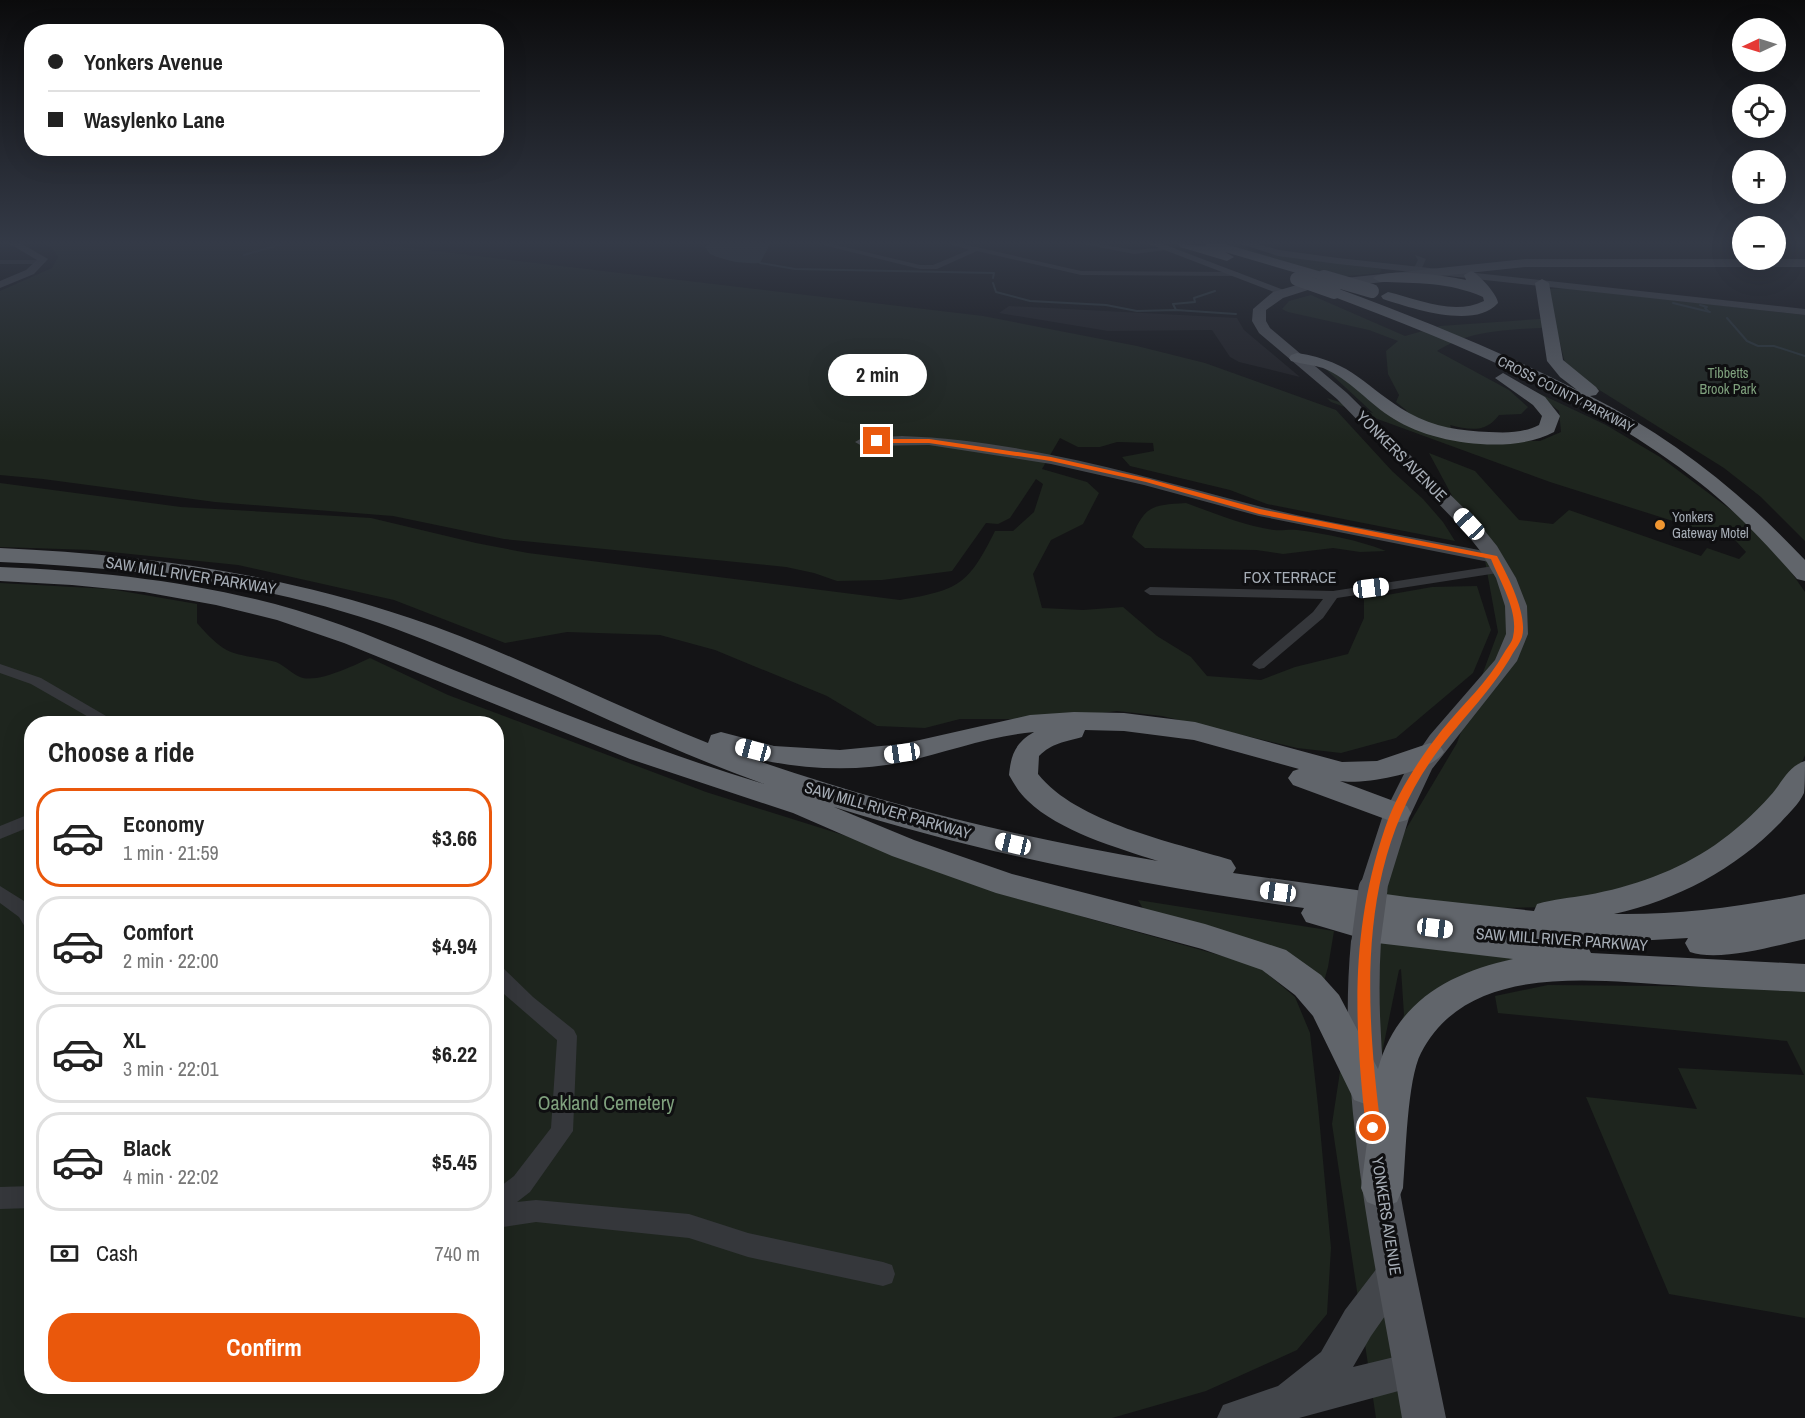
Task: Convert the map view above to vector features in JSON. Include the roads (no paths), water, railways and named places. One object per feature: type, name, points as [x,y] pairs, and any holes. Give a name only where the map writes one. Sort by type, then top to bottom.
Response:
[{"type":"highway","points":[[1297,357],[1336,366],[1399,414],[1416,423],[1443,432],[1481,438],[1516,438],[1537,434],[1550,424],[1551,416],[1545,406],[1490,370],[1371,310]]},
{"type":"highway","name":"CROSS COUNTY PARKWAY","points":[[1382,310],[1490,355],[1624,423],[1692,468],[1741,507],[1776,540],[1805,573]]},
{"type":"highway","name":"CROSS COUNTY PARKWAY","points":[[1384,310],[1489,348],[1612,408],[1664,438],[1721,477],[1805,549]]},
{"type":"highway","points":[[1547,310],[1555,361],[1566,373],[1612,408]]},
{"type":"highway","name":"SAW MILL RIVER PARKWAY","points":[[0,555],[139,564],[217,575],[292,591],[364,611],[435,636],[732,762],[838,798],[922,822],[1013,844],[1329,907],[1568,927],[1659,928],[1725,922],[1805,906]]},
{"type":"highway","name":"SAW MILL RIVER PARKWAY","points":[[0,574],[71,578],[154,587],[230,601],[288,616],[740,788],[934,841],[1070,871],[1329,907],[1536,940],[1629,946],[1730,941],[1805,926]]},
{"type":"highway","points":[[584,701],[753,750],[803,758],[886,756],[1010,727],[1098,721],[1148,724],[1195,731],[1335,771],[1363,772],[1395,766],[1430,752]]},
{"type":"highway","points":[[1399,806],[1214,752],[1089,731],[1067,732],[1040,740],[1025,755],[1022,768],[1029,787],[1047,803],[1068,814],[1169,854],[1329,907],[1377,930],[1516,948],[1606,956],[1805,965]]},
{"type":"highway","points":[[1302,762],[1399,806]]},
{"type":"highway","points":[[1459,917],[1579,910],[1642,895],[1683,879],[1716,860],[1771,815],[1805,771]]},
{"type":"highway","points":[[803,806],[903,848],[1007,885],[1205,938],[1274,960],[1308,985],[1326,1006],[1368,1088]]},
{"type":"highway","points":[[1771,815],[1805,807]]},
{"type":"highway","points":[[1382,1188],[1395,1080],[1404,1047],[1413,1032],[1433,1009],[1468,987],[1510,974],[1556,967],[1603,967],[1805,978]]},
{"type":"main road","name":"YONKERS AVENUE","points":[[1260,310],[1258,321],[1271,337],[1335,390],[1481,537],[1497,563],[1517,612],[1517,637],[1497,673],[1430,752],[1399,806],[1373,889],[1366,941],[1362,994],[1368,1088],[1382,1188],[1424,1418]]},
{"type":"street","points":[[1788,310],[1805,312]]},
{"type":"street","points":[[862,442],[929,441],[1051,459],[1147,481],[1259,511],[1497,563]]},
{"type":"street","name":"FOX TERRACE","points":[[1150,591],[1333,595],[1497,563]]},
{"type":"street","points":[[1259,665],[1318,615],[1333,595]]},
{"type":"street","points":[[0,668],[36,681],[98,716]]},
{"type":"street","points":[[0,833],[24,822]]},
{"type":"street","points":[[0,893],[24,910]]},
{"type":"street","points":[[504,982],[567,1036],[562,1131],[522,1184],[504,1199]]},
{"type":"street","points":[[0,1198],[24,1197]]},
{"type":"street","points":[[504,1216],[536,1211],[689,1226],[748,1245],[883,1274]]},
{"type":"street","points":[[1284,1403],[1334,1365],[1358,1323],[1396,1270]]},
{"type":"street","points":[[1236,1418],[1284,1403],[1415,1370]]},
{"type":"waterway","points":[[1133,310],[1169,310]]},
{"type":"waterway","points":[[1179,310],[1236,314]]},
{"type":"waterway","points":[[1702,310],[1710,312]]},
{"type":"waterway","points":[[1727,318],[1747,341],[1758,346],[1774,346],[1805,356]]},
{"type":"place","name":"Yonkers Gateway Motel","points":[[1660,525]]},
{"type":"park label","name":"Tibbetts Brook Park","points":[[1728,382]]},
{"type":"park label","name":"Oakland Cemetery","points":[[606,1102]]}]
